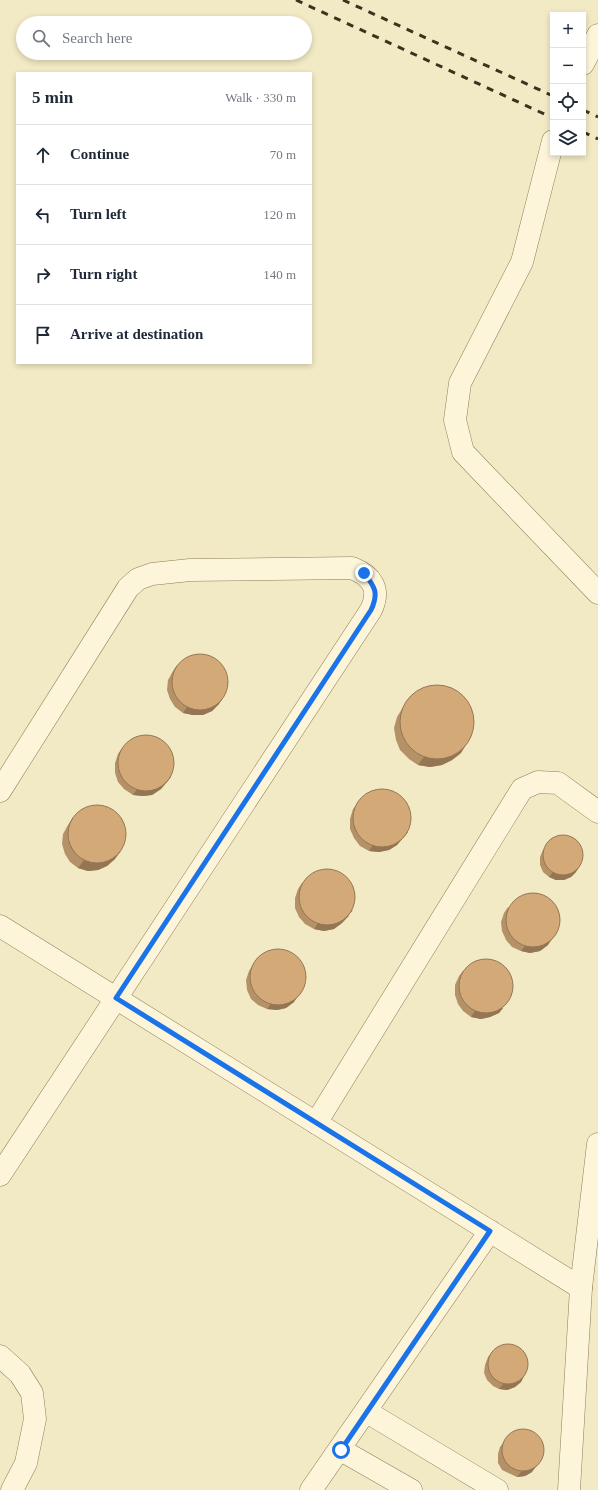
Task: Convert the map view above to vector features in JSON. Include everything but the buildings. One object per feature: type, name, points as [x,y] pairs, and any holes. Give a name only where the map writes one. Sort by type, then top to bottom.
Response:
[{"type":"street","points":[[589,64],[598,35]]},
{"type":"street","points":[[550,152],[522,262],[460,383],[454,420],[463,452],[598,593]]},
{"type":"street","points":[[0,791],[128,588],[138,579],[152,574],[190,570],[352,568],[364,573],[375,588],[376,600],[371,610],[0,1175]]},
{"type":"street","points":[[316,1123],[522,789],[538,782],[558,783],[598,812]]},
{"type":"street","points":[[0,926],[581,1288]]},
{"type":"street","points":[[569,1490],[581,1288],[598,1144]]},
{"type":"street","points":[[311,1490],[341,1450],[490,1231]]},
{"type":"street","points":[[0,1356],[20,1374],[32,1393],[35,1419],[26,1463],[12,1490]]},
{"type":"street","points":[[367,1412],[497,1490]]},
{"type":"street","points":[[341,1450],[411,1490]]},
{"type":"railway","points":[[296,0],[550,117]]},
{"type":"railway","points":[[343,0],[550,95]]},
{"type":"railway","points":[[586,111],[598,117]]},
{"type":"railway","points":[[586,133],[598,139]]},
{"type":"route","points":[[341,1450],[490,1231],[116,998],[371,610],[376,600],[375,588],[364,573]]}]
